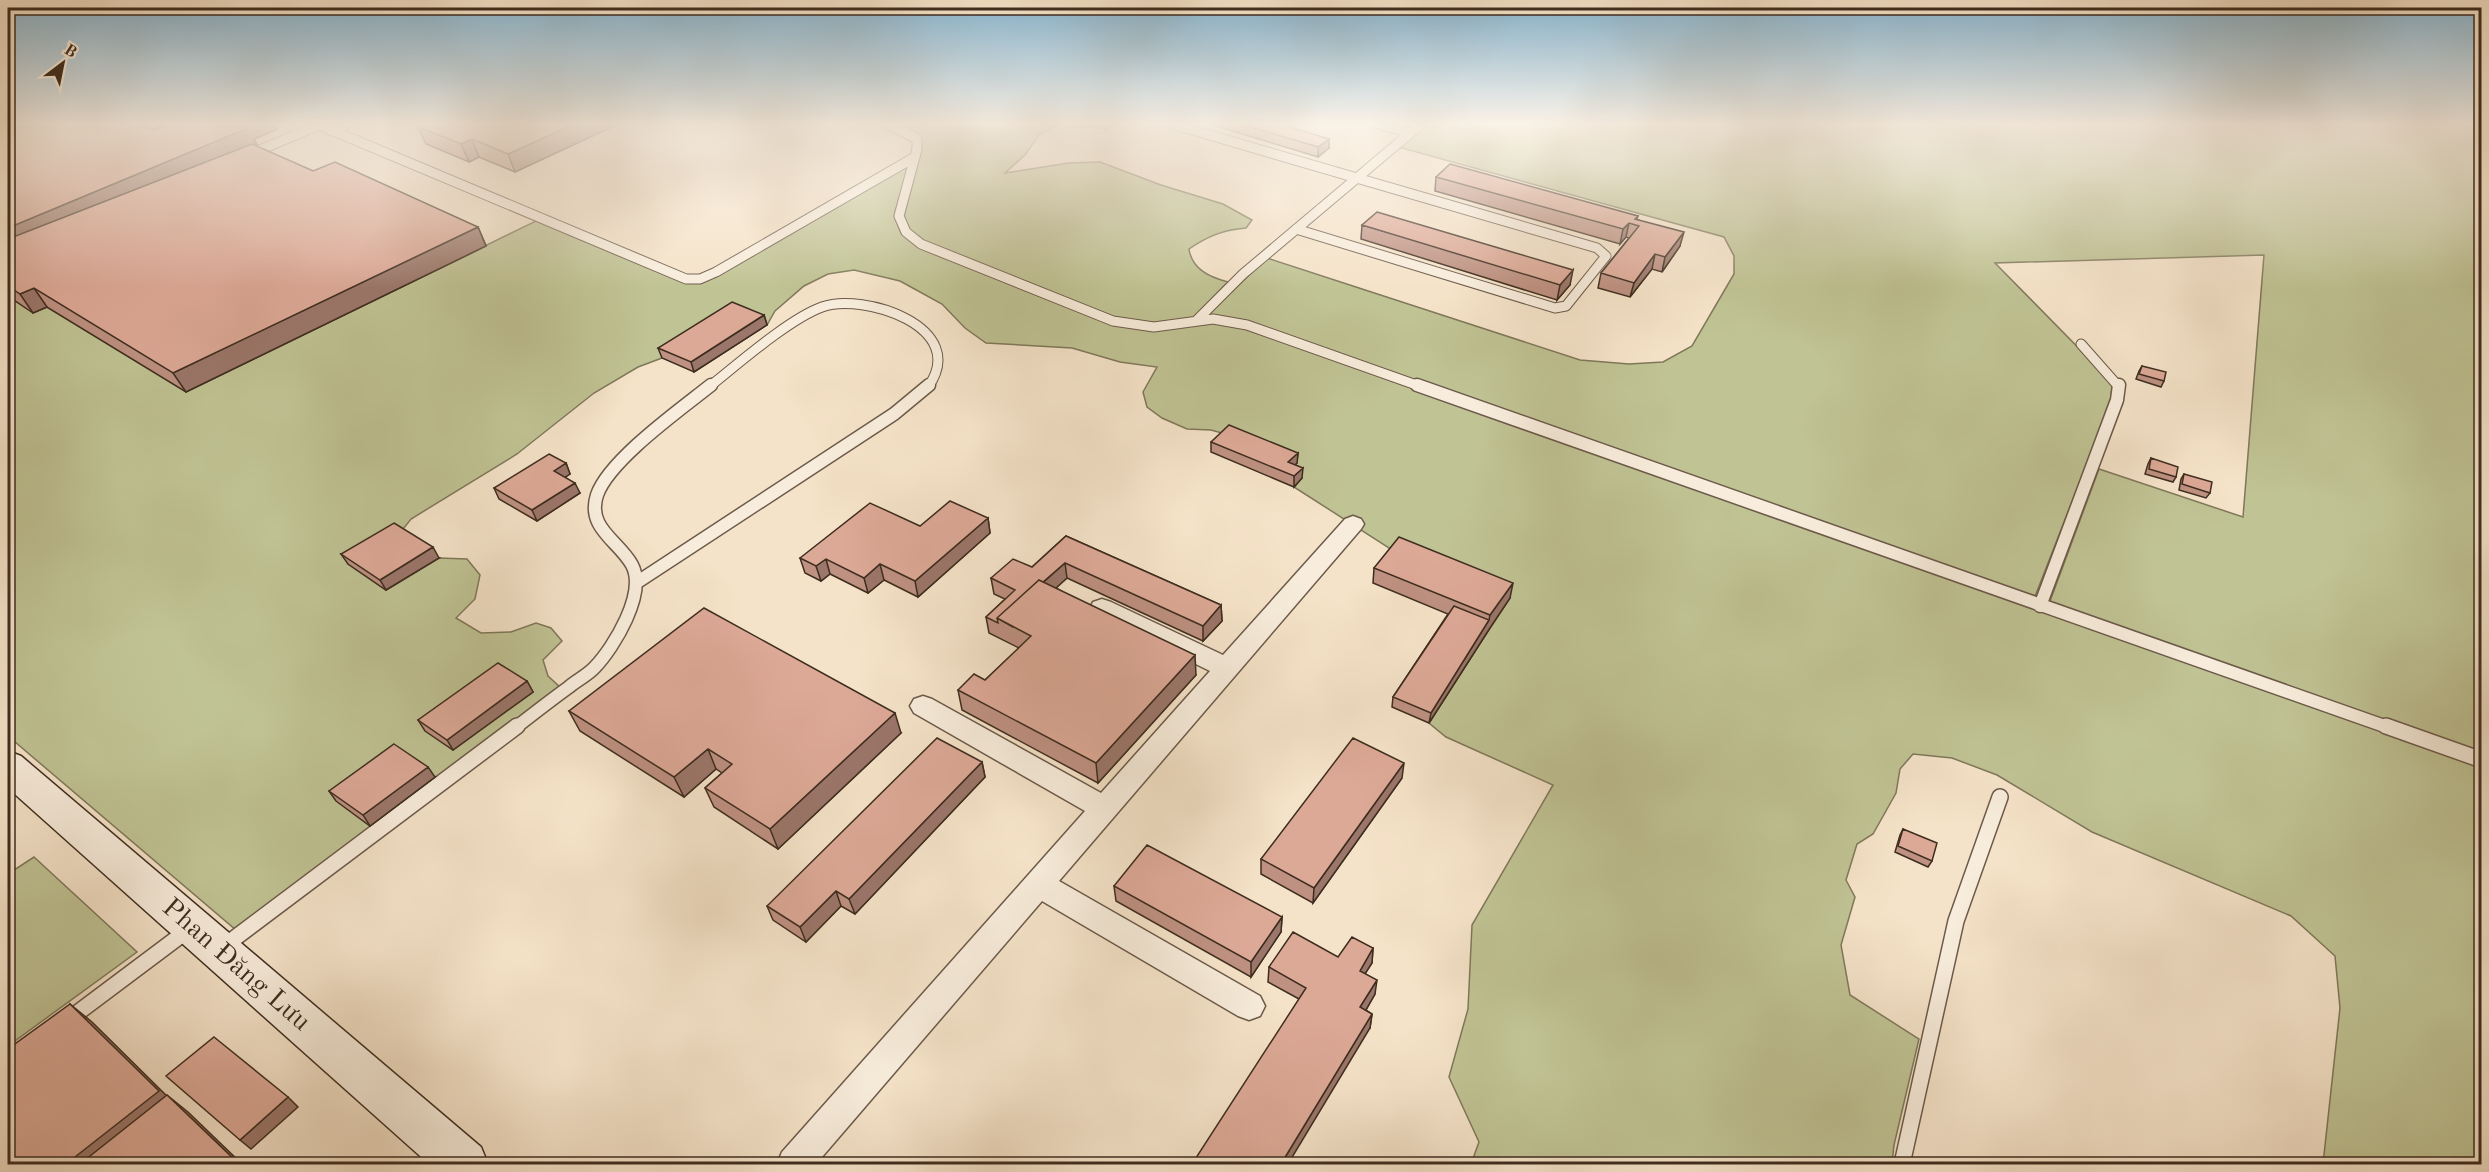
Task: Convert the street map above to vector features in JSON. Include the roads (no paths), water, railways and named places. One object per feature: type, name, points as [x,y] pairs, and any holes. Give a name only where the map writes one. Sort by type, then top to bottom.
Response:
[{"type":"street","points":[[794,1164],[1353,524]]},
{"type":"street","points":[[1102,608],[1227,668]]},
{"type":"street","points":[[923,706],[1103,808]]},
{"type":"street","name":"Phan Đăng Lưu","points":[[8,766],[464,1164]]},
{"type":"street","points":[[1038,883],[1249,1006]]},
{"type":"lane","points":[[448,179],[686,279],[700,279],[716,272],[877,179]]},
{"type":"lane","points":[[909,179],[898,216],[906,232],[921,244],[1113,321],[1154,327],[1196,321],[1228,320],[1248,325],[2481,760]]},
{"type":"lane","points":[[1196,321],[1222,293],[1355,179]]},
{"type":"lane","points":[[1296,229],[1555,308],[1566,306],[1606,256],[1597,248],[1363,179]]},
{"type":"lane","points":[[54,1031],[206,938],[594,668],[618,636],[636,583],[632,566],[602,532],[595,514],[597,494],[616,466],[689,404],[795,321],[811,311],[833,304],[850,304],[890,314],[923,327],[933,338],[938,351],[938,365],[931,382],[894,414],[636,583]]},
{"type":"lane","points":[[2040,606],[2117,400],[2119,384],[2081,344]]},
{"type":"lane","points":[[1902,1164],[1956,921],[2000,797]]}]
